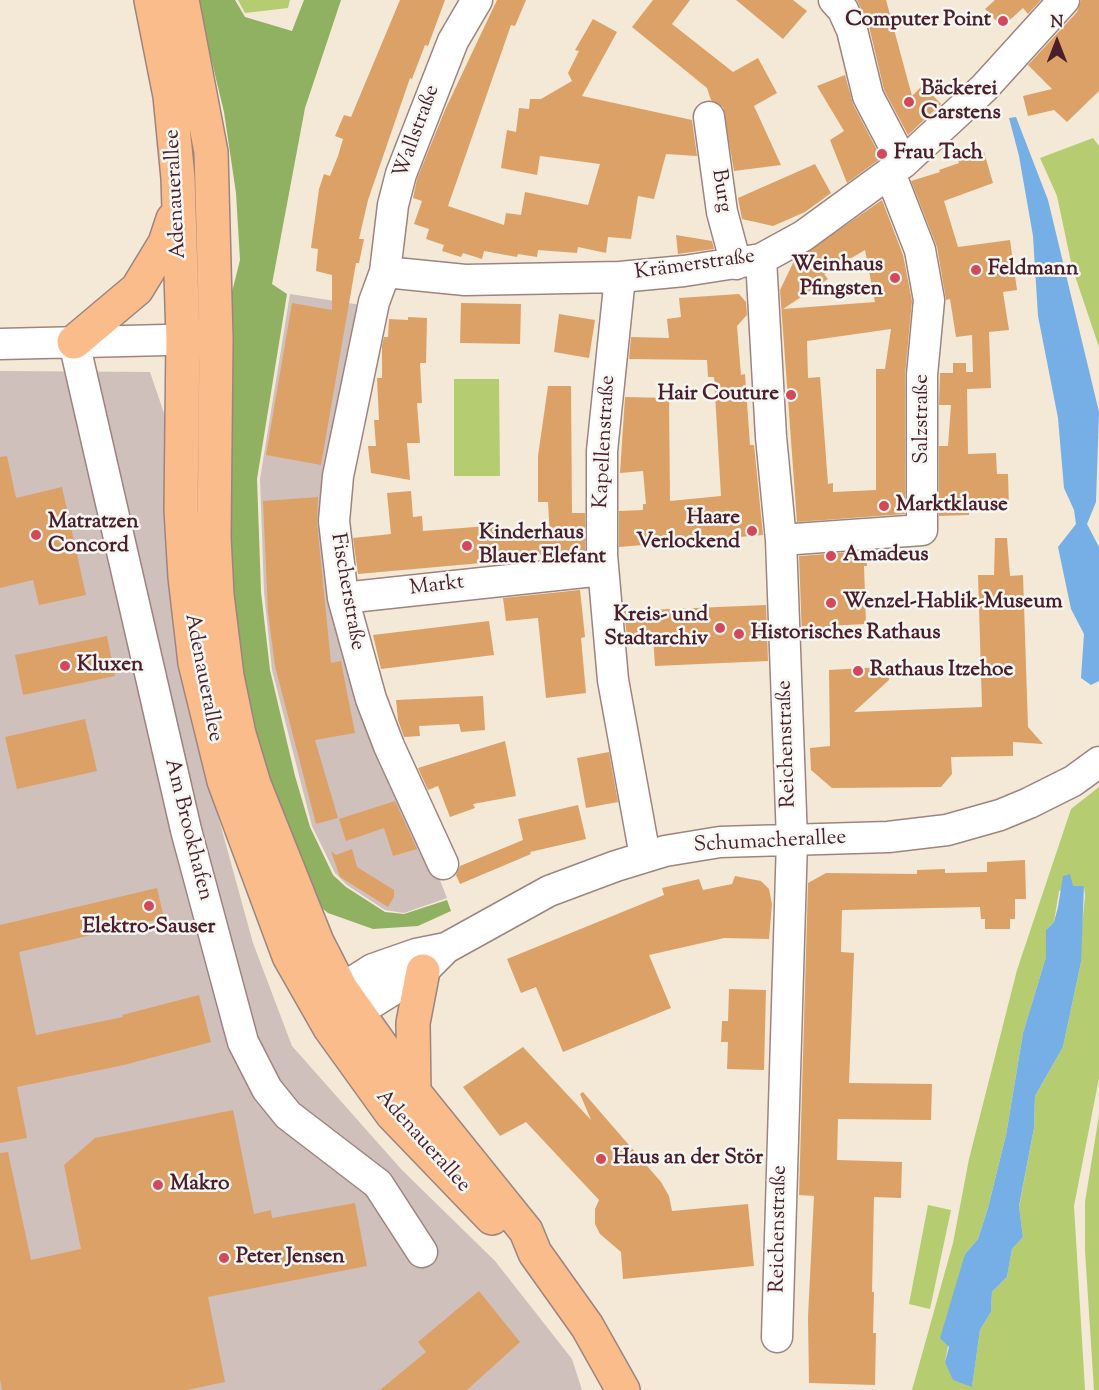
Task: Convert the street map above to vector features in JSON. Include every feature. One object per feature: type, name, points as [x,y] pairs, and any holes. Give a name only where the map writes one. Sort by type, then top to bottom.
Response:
[{"type":"main road","name":"Adenauerallee","points":[[151,0],[170,96],[178,178],[177,208],[183,338],[181,510],[185,577],[195,663],[224,781],[289,956],[414,1092],[526,1231],[535,1253],[587,1326],[623,1390]]},
{"type":"main road","name":"Adenauerallee","points":[[182,0],[211,152],[216,339],[214,537],[216,595],[227,676],[239,735],[254,784],[311,927],[336,1008],[392,1114],[514,1241],[535,1253]]},
{"type":"main road","points":[[74,342],[137,289],[165,243],[177,208]]},
{"type":"main road","points":[[414,1092],[413,1023],[423,971]]},
{"type":"street","name":"Wallstraße","points":[[385,272],[393,205],[401,174],[453,41],[477,0]]},
{"type":"street","points":[[834,0],[843,10],[852,30],[868,96],[897,168]]},
{"type":"street","name":"Krämerstraße","points":[[385,272],[465,280],[620,277],[749,261],[803,236],[897,168],[984,88],[1064,0]]},
{"type":"street","name":"Burg","points":[[709,117],[722,212],[749,261]]},
{"type":"street","name":"Salzstraße","points":[[781,540],[922,530],[922,375],[929,300],[920,250],[897,168]]},
{"type":"street","name":"Reichenstraße","points":[[749,261],[771,436],[781,540],[792,840],[777,1337]]},
{"type":"street","name":"Fischerstraße","points":[[385,272],[374,302],[335,497],[335,543],[343,598],[371,699],[389,746],[443,864]]},
{"type":"street","name":"Kapellenstraße","points":[[620,277],[602,451],[603,570],[613,680],[645,856]]},
{"type":"street","points":[[0,344],[216,339]]},
{"type":"street","name":"Am Brookhafen","points":[[74,342],[186,830],[243,1042],[267,1089],[288,1115],[378,1184],[422,1252]]},
{"type":"street","name":"Markt","points":[[343,598],[603,570]]},
{"type":"street","name":"Schumacherallee","points":[[336,1008],[423,971],[446,948],[549,891],[645,856],[720,842],[888,837],[947,830],[1000,815],[1029,803],[1073,781],[1099,762]]},
{"type":"street","name":"Schumacherallee","points":[[336,1008],[373,969],[416,954],[446,948]]},
{"type":"shaded area","points":[[290,294],[361,305],[327,494],[412,809],[447,898],[404,913],[385,910],[347,885],[335,873],[312,826],[272,670],[264,592],[260,479]]},
{"type":"shaded area","points":[[0,371],[150,372],[167,422],[198,743],[253,943],[292,1046],[401,1169],[495,1261],[572,1359],[582,1390],[0,1390]]},
{"type":"green space","points":[[197,0],[235,0],[245,17],[292,31],[304,0],[341,0],[305,108],[272,284],[287,294],[257,479],[261,592],[270,670],[295,776],[310,827],[333,875],[346,887],[385,912],[404,914],[447,900],[451,911],[418,926],[373,929],[328,913],[310,898],[248,721],[226,581],[227,312],[240,260],[236,193],[224,112]]},
{"type":"green space","points":[[238,0],[290,0],[288,8],[245,13]]},
{"type":"green space","points":[[1093,138],[1099,146],[1099,347],[1072,267],[1057,196],[1040,158]]},
{"type":"green space","points":[[454,379],[499,379],[500,476],[454,476]]},
{"type":"green space","points":[[1099,787],[1099,1078],[1074,1206],[1085,1390],[912,1390],[953,1243],[969,1159],[1017,970],[1071,809]],"holes":[[[1073,886],[1084,886],[1081,962],[1063,1047],[1035,1096],[1034,1128],[1019,1207],[1023,1237],[1012,1249],[1007,1277],[992,1292],[991,1312],[980,1330],[972,1386],[945,1362],[965,1254],[978,1239],[988,1208],[1006,1135],[1023,1033],[1046,957],[1046,930],[1054,922],[1059,891]]]},
{"type":"green space","points":[[1099,1115],[1099,1390],[1094,1390],[1085,1251],[1085,1202]]},
{"type":"green space","points":[[928,1205],[951,1210],[930,1309],[909,1304]]},
{"type":"water","points":[[1016,117],[1048,200],[1099,412],[1096,502],[1087,524],[1099,547],[1099,681],[1091,685],[1081,678],[1084,634],[1071,609],[1058,547],[1076,524],[1074,510],[1064,488],[1058,418],[1038,316],[1033,236],[1019,156],[1009,118]]},
{"type":"water","points":[[1070,874],[1073,886],[1084,886],[1081,962],[1063,1047],[1035,1096],[1034,1128],[1019,1206],[1023,1237],[1012,1249],[1007,1277],[992,1292],[991,1312],[980,1330],[972,1387],[953,1380],[945,1362],[949,1347],[940,1338],[965,1254],[978,1239],[988,1208],[1006,1135],[1023,1033],[1046,957],[1046,930],[1054,922],[1063,876]]},
{"type":"building","points":[[400,0],[445,0],[428,46],[425,45],[412,79],[410,78],[368,200],[359,239],[364,239],[359,263],[356,263],[321,465],[266,455],[292,303],[332,310],[332,275],[316,271],[318,249],[311,248],[319,189],[324,174],[330,176],[338,156],[343,139],[335,136],[344,115],[351,117]]},
{"type":"building","points":[[497,0],[526,0],[515,26],[511,25],[448,206],[504,225],[506,213],[521,215],[525,192],[588,205],[600,164],[540,156],[537,175],[501,168],[507,130],[516,132],[519,108],[529,109],[530,99],[541,99],[572,81],[568,73],[579,51],[575,50],[593,19],[617,32],[582,96],[692,120],[697,156],[666,154],[654,199],[638,196],[631,239],[608,237],[606,253],[578,247],[577,253],[538,250],[537,257],[518,254],[517,257],[484,251],[482,259],[463,253],[461,257],[442,251],[444,245],[426,239],[429,229],[414,224],[422,201],[413,198],[417,179],[445,110]]},
{"type":"building","points":[[653,0],[690,0],[672,24],[733,72],[758,58],[777,93],[754,106],[781,165],[734,171],[723,107],[711,100],[707,88],[632,27]]},
{"type":"building","points":[[736,0],[793,0],[807,11],[783,39]]},
{"type":"building","points":[[857,0],[886,0],[912,96],[923,85],[941,104],[908,135],[884,90],[869,26]]},
{"type":"building","points":[[995,0],[1041,0],[1028,14],[1023,8],[1002,27],[985,9]]},
{"type":"building","points":[[1081,0],[1099,0],[1099,91],[1067,122],[1054,110],[1028,116],[1023,96],[1052,89],[1028,65],[1077,12]]},
{"type":"building","points":[[845,75],[853,104],[881,158],[847,183],[830,140],[844,131],[817,86]]},
{"type":"building","points":[[984,152],[993,183],[944,201],[958,247],[1010,240],[1017,290],[1003,292],[1009,330],[989,332],[991,388],[967,389],[968,454],[996,453],[997,474],[1008,474],[1009,509],[969,511],[969,515],[939,516],[939,446],[948,446],[951,405],[939,405],[940,373],[953,373],[953,363],[966,363],[966,372],[973,372],[972,335],[956,337],[950,299],[946,300],[937,247],[911,181],[940,172],[939,170],[959,163],[958,160]]},
{"type":"building","points":[[815,164],[831,193],[805,212],[773,226],[742,219],[738,198]]},
{"type":"building","points":[[882,200],[903,255],[912,301],[905,375],[905,514],[797,522],[780,290],[794,261]],"holes":[[[865,250],[875,302],[783,309],[828,279],[824,274]],[[891,329],[885,369],[876,369],[876,490],[833,492],[833,483],[828,484],[820,377],[808,378],[807,341]]]},
{"type":"building","points":[[676,235],[712,241],[714,249],[678,254]]},
{"type":"building","points":[[739,294],[746,302],[747,315],[737,326],[741,375],[745,374],[750,445],[754,445],[763,535],[619,547],[619,511],[643,510],[643,504],[646,504],[643,471],[620,473],[625,397],[669,398],[670,501],[721,496],[714,377],[708,377],[707,360],[629,359],[631,337],[669,338],[667,319],[681,317],[679,298]]},
{"type":"building","points":[[461,303],[521,304],[520,344],[460,343]]},
{"type":"building","points":[[559,314],[595,320],[589,358],[554,352]]},
{"type":"building","points":[[408,317],[427,318],[426,363],[420,363],[422,403],[417,403],[420,443],[407,443],[410,480],[371,473],[368,446],[376,446],[374,420],[379,420],[377,378],[382,378],[382,346],[384,337],[388,337],[389,319],[408,320]]},
{"type":"building","points":[[548,386],[571,386],[572,513],[585,513],[585,553],[503,556],[504,561],[358,574],[353,538],[391,534],[387,493],[411,491],[413,517],[422,516],[423,531],[501,525],[502,538],[550,536],[548,502],[538,502],[538,456]]},
{"type":"building","name":"Matratzen Concord","points":[[7,456],[16,498],[62,487],[86,595],[39,605],[33,580],[0,588],[0,457]]},
{"type":"building","points":[[318,497],[317,523],[331,663],[341,661],[355,733],[315,740],[338,818],[316,824],[275,666],[268,612],[263,501]]},
{"type":"building","name":"Rathaus Itzehoe","points":[[995,538],[1007,538],[1010,576],[1023,575],[1028,727],[1043,744],[1013,742],[1013,756],[951,757],[952,774],[941,787],[832,788],[811,770],[810,748],[830,746],[829,670],[882,667],[889,672],[889,680],[854,712],[982,707],[978,575],[994,575]]},
{"type":"building","name":"Wenzel-Hablik-Museum","points":[[867,551],[867,566],[864,566],[866,624],[825,626],[825,636],[802,637],[799,556]]},
{"type":"building","points":[[580,590],[585,637],[581,638],[586,693],[546,698],[538,618],[506,621],[503,598]]},
{"type":"building","points":[[766,605],[768,661],[655,666],[653,636],[627,637],[624,611]]},
{"type":"building","points":[[489,621],[494,655],[381,669],[373,635]]},
{"type":"building","name":"Kluxen","points":[[107,636],[115,676],[23,695],[15,655]]},
{"type":"building","points":[[483,696],[485,730],[461,732],[459,724],[419,726],[420,736],[404,737],[398,720],[396,700]]},
{"type":"building","points":[[85,719],[97,771],[17,789],[5,737]]},
{"type":"building","points":[[505,741],[516,796],[473,804],[475,808],[450,817],[438,786],[428,790],[418,768]]},
{"type":"building","points":[[609,752],[618,802],[586,808],[577,758]]},
{"type":"building","points":[[395,801],[417,849],[393,856],[384,828],[346,841],[339,819]]},
{"type":"building","points":[[578,805],[586,839],[530,852],[531,854],[460,884],[456,875],[460,866],[523,840],[518,819]]},
{"type":"building","points":[[352,849],[357,867],[394,890],[394,897],[388,907],[340,877],[331,851],[336,855]]},
{"type":"building","points":[[1025,860],[1026,899],[1015,899],[1015,919],[1010,919],[1010,929],[985,929],[985,919],[981,919],[980,907],[842,910],[841,952],[854,953],[849,1083],[932,1084],[931,1120],[838,1119],[837,1160],[902,1162],[901,1198],[874,1197],[872,1292],[874,1292],[873,1333],[876,1333],[875,1385],[809,1383],[808,1317],[814,1196],[799,1195],[808,883],[826,873],[917,874],[917,870],[945,869],[945,873],[987,872],[987,862]]},
{"type":"building","points":[[735,876],[761,881],[769,889],[772,904],[769,939],[724,938],[649,955],[671,1008],[563,1052],[536,987],[521,993],[507,959],[664,895],[662,888],[699,879],[703,890],[732,884]]},
{"type":"building","points":[[157,888],[164,918],[19,952],[36,1035],[123,1017],[122,1015],[199,995],[211,1042],[124,1065],[17,1087],[27,1138],[0,1143],[0,925]]},
{"type":"building","points":[[729,989],[766,990],[764,1070],[727,1069],[728,1042],[721,1042],[722,1021],[728,1021]]},
{"type":"building","name":"Haus an der Stör","points":[[523,1047],[591,1120],[580,1094],[583,1092],[661,1182],[669,1196],[672,1211],[748,1204],[754,1266],[623,1279],[621,1252],[600,1234],[595,1224],[595,1209],[599,1200],[526,1122],[500,1136],[463,1087]]},
{"type":"building","points":[[233,1110],[254,1214],[271,1210],[272,1218],[355,1203],[367,1266],[208,1297],[225,1382],[187,1390],[2,1390],[0,1379],[0,1153],[8,1152],[31,1260],[81,1249],[64,1165],[95,1138]]},
{"type":"building","points":[[479,1291],[520,1342],[467,1390],[380,1390],[426,1352],[418,1342]]},
{"type":"place","name":"Computer Point","points":[[1003,21]]},
{"type":"place","name":"Bäckerei Carstens","points":[[909,102]]},
{"type":"place","name":"Frau Tach","points":[[882,154]]},
{"type":"place","name":"Feldmann","points":[[976,270]]},
{"type":"place","name":"Weinhaus Pfingsten","points":[[895,278]]},
{"type":"place","name":"Hair Couture","points":[[791,395]]},
{"type":"place","name":"Marktklause","points":[[884,506]]},
{"type":"place","name":"Haare Verlockend","points":[[752,531]]},
{"type":"place","name":"Matratzen Concord","points":[[36,535]]},
{"type":"place","name":"Kinderhaus Blauer Elefant","points":[[467,546]]},
{"type":"place","name":"Amadeus","points":[[831,556]]},
{"type":"place","name":"Wenzel-Hablik-Museum","points":[[831,603]]},
{"type":"place","name":"Kreis- und Stadtarchiv","points":[[720,628]]},
{"type":"place","name":"Historisches Rathaus","points":[[739,634]]},
{"type":"place","name":"Kluxen","points":[[65,666]]},
{"type":"place","name":"Rathaus Itzehoe","points":[[858,671]]},
{"type":"place","name":"Elektro-Sauser","points":[[149,906]]},
{"type":"place","name":"Haus an der Stör","points":[[601,1159]]},
{"type":"place","name":"Makro","points":[[158,1185]]},
{"type":"place","name":"Peter Jensen","points":[[224,1258]]}]
